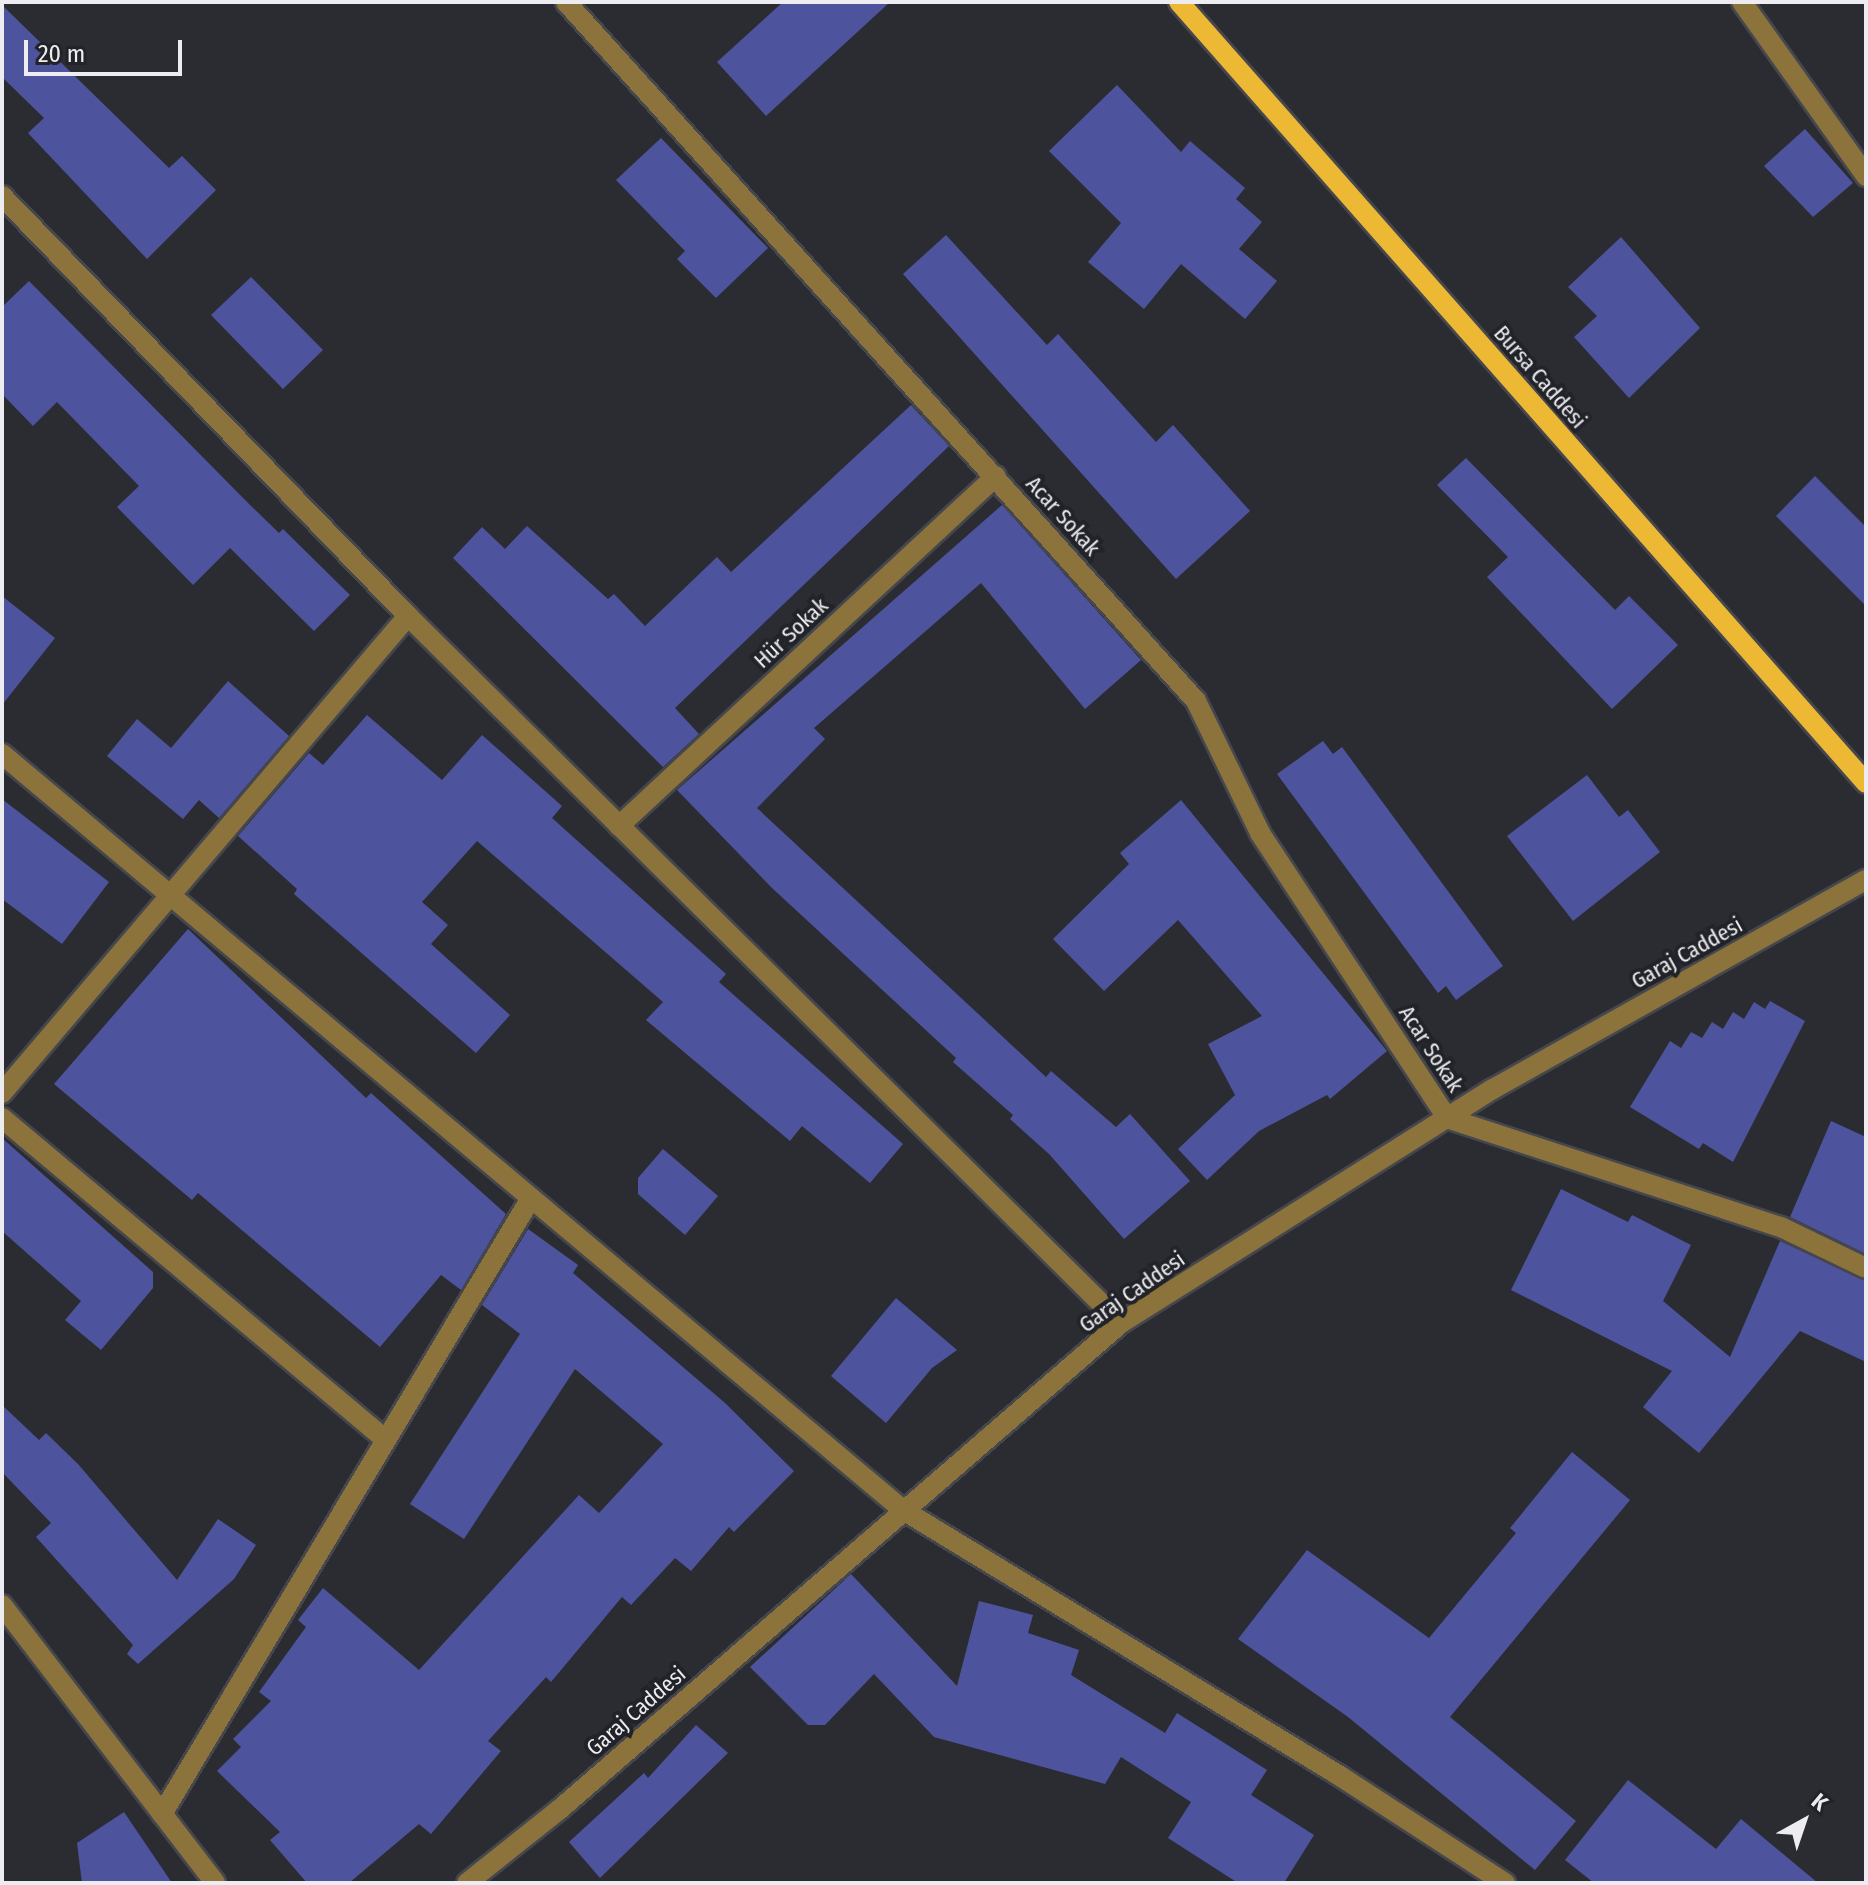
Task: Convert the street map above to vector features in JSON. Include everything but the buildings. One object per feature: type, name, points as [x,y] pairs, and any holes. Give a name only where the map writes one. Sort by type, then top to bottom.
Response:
[{"type":"main road","name":"Bursa Caddesi","points":[[1179,2],[1866,783]]},
{"type":"street","name":"Acar Sokak","points":[[566,2],[1196,701],[1260,833],[1447,1118]]},
{"type":"street","points":[[1742,2],[1866,176]]},
{"type":"street","points":[[2,196],[408,616],[1121,1323]]},
{"type":"street","name":"Hür Sokak","points":[[619,826],[996,476]]},
{"type":"street","points":[[2,1093],[408,616]]},
{"type":"street","points":[[2,754],[903,1510],[1340,1776],[1505,1883]]},
{"type":"street","name":"Garaj Caddesi","points":[[467,1883],[560,1809],[1121,1323],[1447,1118],[1866,880]]},
{"type":"street","points":[[2,1118],[386,1440]]},
{"type":"street","points":[[1447,1118],[1781,1227],[1866,1268]]},
{"type":"street","points":[[162,1814],[531,1198]]},
{"type":"street","points":[[2,1605],[215,1883]]}]
